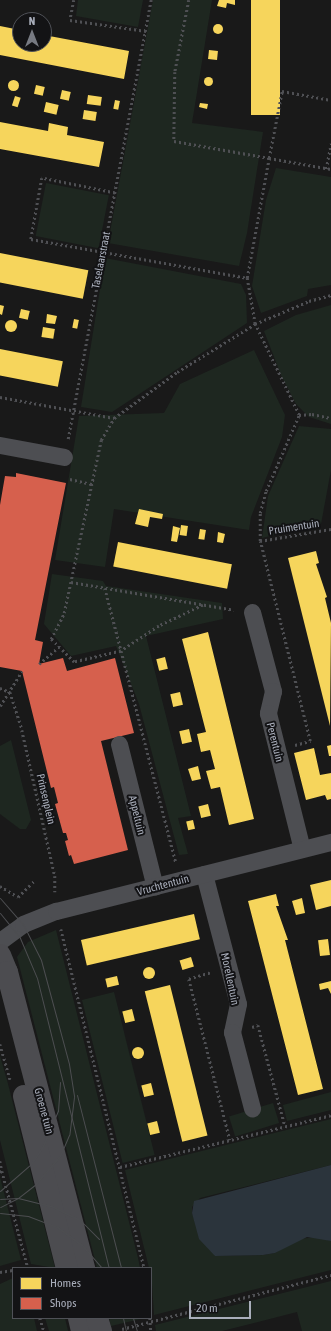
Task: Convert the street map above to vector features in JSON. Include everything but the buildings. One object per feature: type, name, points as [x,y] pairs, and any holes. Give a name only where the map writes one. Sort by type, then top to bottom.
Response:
[{"type":"street","points":[[0,445],[64,457]]},
{"type":"street","name":"Perentuin","points":[[252,612],[273,691],[268,713],[302,849]]},
{"type":"street","name":"Appeltuin","points":[[119,744],[155,887]]},
{"type":"street","name":"Vruchtentuin","points":[[0,941],[23,924],[56,911],[331,842]]},
{"type":"street","name":"Morellentuin","points":[[204,874],[238,1004],[232,1032],[252,1108]]},
{"type":"street","name":"Groene tuin","points":[[0,955],[7,972],[84,1267]]},
{"type":"street","name":"Groene tuin","points":[[0,1004],[67,1267]]},
{"type":"street","points":[[79,1319],[82,1331]]},
{"type":"street","points":[[98,1319],[110,1330]]},
{"type":"path","points":[[74,0],[70,20],[146,32]]},
{"type":"path","name":"Taselaarstraat","points":[[64,457],[74,411],[151,0]]},
{"type":"path","points":[[189,0],[175,72],[174,141],[331,170]]},
{"type":"path","points":[[277,749],[310,741],[260,541],[260,512],[266,491],[299,415],[255,324],[248,278],[282,91],[311,94],[331,100]]},
{"type":"path","points":[[326,169],[331,143]]},
{"type":"path","points":[[115,192],[42,178],[35,208],[31,239],[248,278]]},
{"type":"path","points":[[203,605],[159,626],[121,651],[74,662],[60,646],[50,638],[64,613],[101,440],[114,418],[177,372],[255,324],[309,301],[331,295]]},
{"type":"path","points":[[0,397],[114,418]]},
{"type":"path","points":[[299,415],[312,414],[331,418]]},
{"type":"path","points":[[70,479],[92,484]]},
{"type":"path","name":"Pruimentuin","points":[[260,541],[331,529]]},
{"type":"path","points":[[71,582],[252,612],[276,605]]},
{"type":"path","points":[[105,588],[181,880]]},
{"type":"path","points":[[39,664],[60,646]]},
{"type":"path","points":[[0,706],[22,672]]},
{"type":"path","points":[[0,688],[10,692]]},
{"type":"path","name":"Prinsenplein","points":[[10,692],[22,730],[55,876],[56,911],[144,1267]]},
{"type":"path","points":[[0,886],[18,897],[36,879]]},
{"type":"path","points":[[228,969],[190,979],[230,1140]]},
{"type":"path","points":[[232,1032],[258,1025],[285,1126]]},
{"type":"path","points":[[120,1167],[331,1115]]},
{"type":"path","points":[[0,1161],[1,1172],[28,1267]]},
{"type":"path","points":[[0,1272],[12,1270]]},
{"type":"path","points":[[110,1330],[150,1322],[331,1276]]},
{"type":"path","points":[[40,1319],[44,1331]]},
{"type":"path","points":[[150,1322],[151,1331]]},
{"type":"shaded area","points":[[78,0],[143,0],[138,27],[76,16]]},
{"type":"shaded area","points":[[153,0],[212,0],[192,123],[263,132],[247,233],[239,266],[108,243]]},
{"type":"shaded area","points":[[276,168],[331,177],[331,285],[308,289],[307,296],[261,313],[252,286],[266,200]]},
{"type":"shaded area","points":[[46,183],[109,195],[99,248],[36,236]]},
{"type":"shaded area","points":[[105,258],[241,284],[246,295],[247,323],[112,412],[81,407]]},
{"type":"shaded area","points":[[331,305],[331,424],[309,417],[296,404],[281,375],[264,331],[296,315]]},
{"type":"shaded area","points":[[254,350],[285,415],[282,437],[251,517],[249,530],[114,509],[105,567],[55,560],[79,416],[164,413],[180,384]]},
{"type":"shaded area","points":[[299,426],[331,429],[331,470],[321,524],[262,538],[268,496]]},
{"type":"shaded area","points":[[52,574],[103,581],[106,586],[222,603],[223,619],[146,636],[191,816],[178,818],[188,854],[179,855],[139,704],[116,646],[71,656],[44,624]]},
{"type":"shaded area","points":[[11,740],[31,820],[26,829],[20,829],[0,814],[0,746]]},
{"type":"shaded area","points":[[56,930],[140,1267],[97,1267],[17,957],[28,942]]},
{"type":"shaded area","points":[[114,992],[155,1155],[123,1163],[82,1000]]},
{"type":"shaded area","points":[[0,1056],[55,1267],[31,1264],[0,1140]]},
{"type":"shaded area","points":[[331,1092],[331,1110],[287,1121],[283,1105]]},
{"type":"shaded area","points":[[273,1103],[279,1123],[235,1137],[229,1116]]},
{"type":"shaded area","points":[[331,1119],[331,1165],[200,1198],[192,1207],[192,1213],[215,1256],[263,1255],[275,1253],[299,1239],[317,1237],[331,1241],[331,1270],[154,1315],[152,1267],[149,1267],[125,1170]]},
{"type":"shaded area","points":[[331,1165],[331,1241],[307,1237],[275,1253],[263,1255],[215,1256],[199,1239],[192,1213],[194,1201]]},
{"type":"shaded area","points":[[0,1177],[21,1260],[0,1266]]},
{"type":"shaded area","points":[[12,1278],[12,1319],[34,1319],[37,1331],[0,1331],[0,1284]]},
{"type":"shaded area","points":[[331,1281],[331,1331],[302,1331],[297,1312],[222,1331],[156,1331],[155,1325]]},
{"type":"shaded area","points":[[45,1319],[65,1319],[68,1331],[49,1331]]},
{"type":"shaded area","points":[[109,1319],[141,1319],[111,1326]]},
{"type":"tram line","points":[[0,898],[23,924],[41,960],[69,1064],[74,1097],[69,1135],[60,1156],[36,1184],[18,1198],[0,1207]]},
{"type":"tram line","points":[[0,913],[20,938],[37,978],[109,1267]]},
{"type":"tram line","points":[[0,1191],[31,1164],[43,1146],[58,1111],[60,1082]]},
{"type":"tram line","points":[[77,1095],[121,1267]]},
{"type":"tram line","points":[[0,1199],[18,1198],[51,1206],[80,1220],[99,1239]]},
{"type":"tram line","points":[[0,1213],[28,1216],[57,1227],[82,1245],[101,1267]]},
{"type":"tram line","points":[[123,1319],[126,1331]]},
{"type":"tram line","points":[[133,1319],[137,1331]]}]
